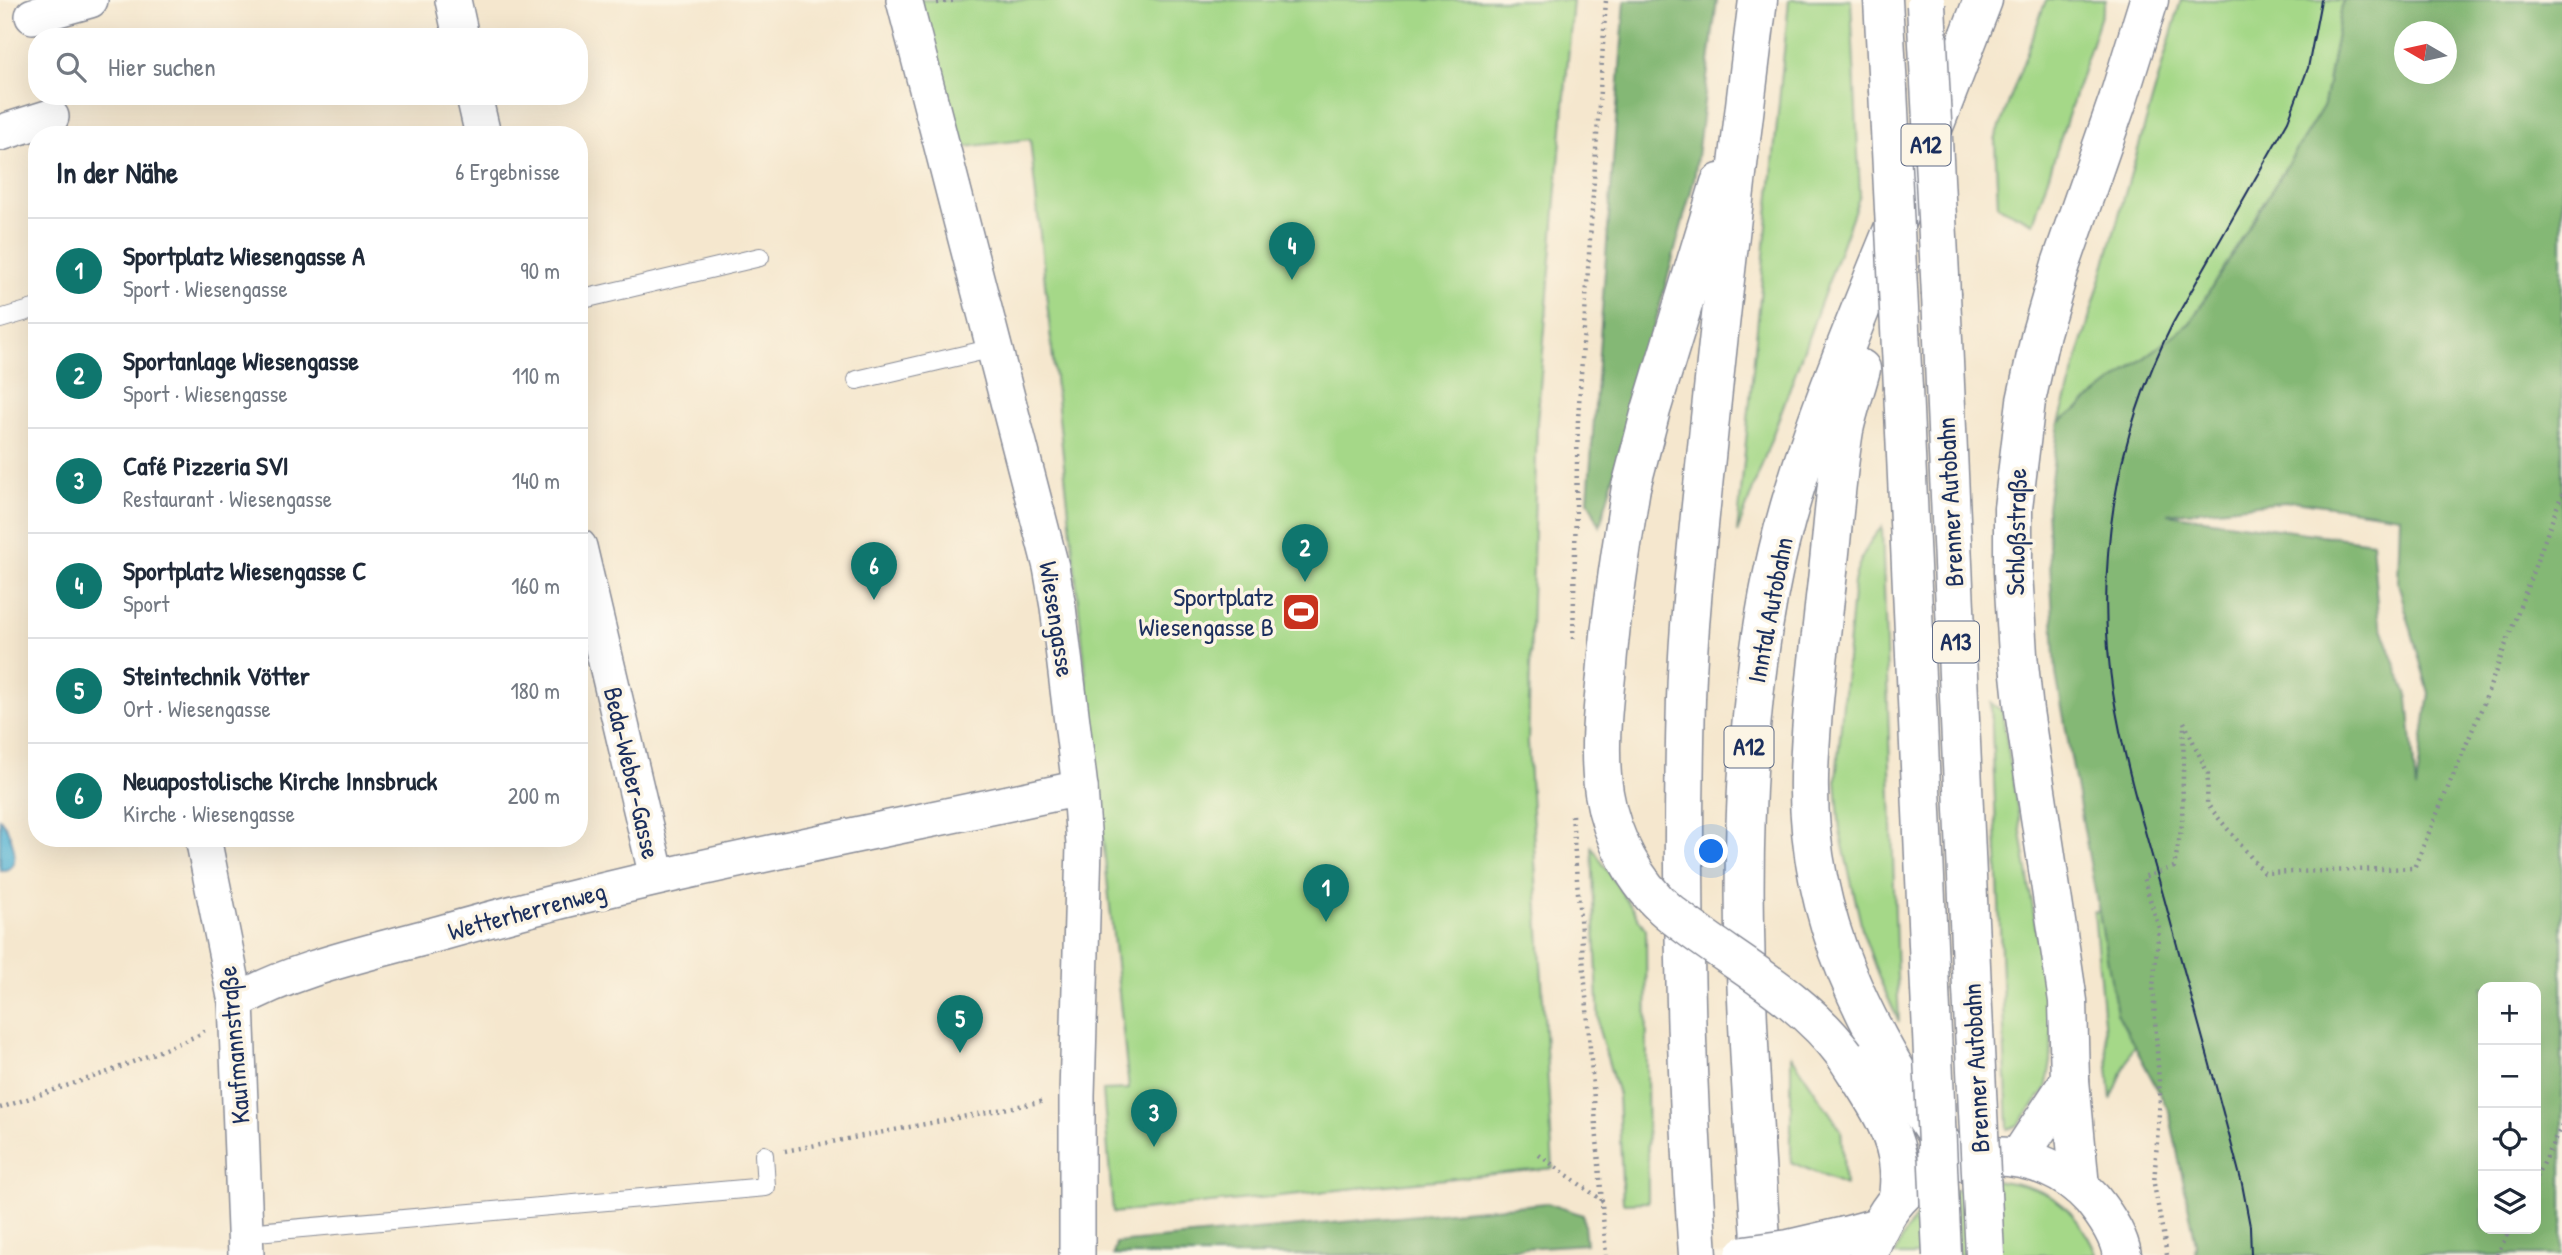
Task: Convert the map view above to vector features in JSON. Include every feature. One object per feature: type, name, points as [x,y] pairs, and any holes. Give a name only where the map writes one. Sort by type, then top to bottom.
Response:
[{"type":"main road","name":"A12","points":[[1698,1255],[1684,983],[1686,696],[1697,544],[1758,0]]},
{"type":"main road","name":"Brenner Autobahn","points":[[1884,0],[1942,1255]]},
{"type":"main road","name":"Inntal Autobahn","points":[[1762,1255],[1743,898],[1745,799],[1752,708],[1769,591],[1797,483],[1834,376],[1983,0]]},
{"type":"main road","name":"Schloßstraße","points":[[2081,1186],[2070,1080],[2068,1001],[2018,655],[2012,508],[2025,401],[2041,332],[2149,0]]},
{"type":"main road","name":"Brenner Autobahn","points":[[1926,2],[1985,1255]]},
{"type":"main road","points":[[1744,115],[1707,220],[1631,487],[1612,600],[1602,715],[1601,759],[1604,794],[1628,860],[1667,910],[1816,1020],[1845,1055],[1869,1093],[1891,1136],[1899,1168],[1872,1229]]},
{"type":"main road","points":[[1881,258],[1870,340],[1845,429],[1819,659],[1809,777],[1810,822],[1825,908],[1836,950],[1855,994],[1915,1103],[1954,1162]]},
{"type":"main road","points":[[2019,1157],[2070,1080]]},
{"type":"main road","points":[[1745,1255],[1789,1249],[1872,1229],[1924,1176],[1954,1162],[1986,1156],[2019,1157],[2062,1173],[2081,1186],[2105,1215],[2122,1255]]},
{"type":"street","points":[[33,17],[90,0]]},
{"type":"street","points":[[453,0],[459,28]]},
{"type":"street","name":"Wiesengasse","points":[[904,0],[1051,567],[1058,607],[1080,788],[1084,845],[1077,1095],[1077,1255]]},
{"type":"street","points":[[476,105],[481,126]]},
{"type":"street","points":[[0,133],[51,116]]},
{"type":"street","name":"Beda-Weber-Gasse","points":[[588,585],[657,877]]},
{"type":"street","name":"Wetterherrenweg","points":[[236,1003],[252,993],[298,975],[477,923],[657,877],[1080,788]]},
{"type":"street","name":"Kaufmannstraße","points":[[205,847],[236,1003],[245,1244]]},
{"type":"lane","points":[[588,298],[760,257]]},
{"type":"lane","points":[[0,319],[28,311]]},
{"type":"lane","points":[[857,380],[994,348]]},
{"type":"lane","points":[[245,1244],[766,1187],[764,1155]]},
{"type":"path","points":[[2168,1255],[2154,1184],[2160,1098],[2153,987],[2159,928],[2143,877],[2174,867],[2182,825],[2184,722],[2208,774],[2207,804],[2264,873],[2414,868],[2483,705],[2562,494]]},
{"type":"path","points":[[0,1108],[108,1072],[200,1035],[236,1003]]},
{"type":"path","points":[[764,1155],[1038,1102]]},
{"type":"path","points":[[2539,1171],[2562,1125]]},
{"type":"path","points":[[1539,1156],[1603,1200]]},
{"type":"path","points":[[2497,1255],[2508,1234]]},
{"type":"green space","points":[[920,0],[1573,0],[1537,422],[1528,742],[1553,1168],[1113,1213],[1103,1090],[1129,1089],[1030,139],[958,148]]},
{"type":"green space","points":[[1625,0],[1717,0],[1694,180],[1600,526],[1588,500]]},
{"type":"green space","points":[[1789,0],[1851,0],[1860,195],[1737,533]]},
{"type":"green space","points":[[2046,0],[2106,0],[2033,223],[1998,206],[1995,140]]},
{"type":"green space","points":[[2181,0],[2343,0],[2324,105],[2190,323],[2059,423]]},
{"type":"green space","points":[[2343,0],[2562,0],[2562,1255],[2195,1255],[2196,1244],[2169,1111],[2117,1013],[2056,674],[2047,507],[2059,423],[2190,323],[2324,105]],"holes":[[[2295,501],[2400,516],[2398,583],[2429,693],[2416,790],[2408,698],[2378,617],[2372,542],[2167,514]]]},
{"type":"green space","points":[[1882,527],[1899,1022],[1863,933],[1840,832],[1836,780],[1854,582],[1864,553]]},
{"type":"green space","points":[[1991,703],[2002,711],[2052,1030],[2051,1062],[2046,1089],[2018,1125],[2008,1129]]},
{"type":"green space","points":[[1592,847],[1646,930],[1648,1202],[1623,1203],[1618,1095],[1599,1030]]},
{"type":"green space","points":[[2158,907],[2174,971],[2130,1054],[2111,1100],[2094,912]]},
{"type":"green space","points":[[1791,1055],[1841,1130],[1845,1185],[1791,1162]]},
{"type":"green space","points":[[1993,1180],[2029,1187],[2057,1201],[2079,1223],[2097,1255],[1895,1255],[1911,1224],[1932,1202],[1959,1188]]},
{"type":"green space","points":[[1547,1203],[1583,1215],[1586,1244],[1416,1255],[1113,1255],[1116,1243]]},
{"type":"water","points":[[0,819],[12,840],[14,858],[13,865],[0,870]]},
{"type":"tram line","points":[[2251,1255],[2250,1226],[2242,1184],[2123,745],[2113,693],[2108,645],[2108,550],[2124,457],[2136,411],[2153,366],[2173,323],[2288,121],[2308,68],[2321,0]]},
{"type":"place","name":"Sportplatz Wiesengasse C","points":[[1292,280]]},
{"type":"place","name":"Sportanlage Wiesengasse","points":[[1305,582]]},
{"type":"place","name":"Neuapostolische Kirche Innsbruck","points":[[874,600]]},
{"type":"place","name":"Sportplatz Wiesengasse B","points":[[1301,612]]},
{"type":"place","name":"Sportplatz Wiesengasse A","points":[[1326,922]]},
{"type":"place","name":"Steintechnik Vötter","points":[[960,1053]]},
{"type":"place","name":"Café Pizzeria SVI","points":[[1154,1147]]}]
